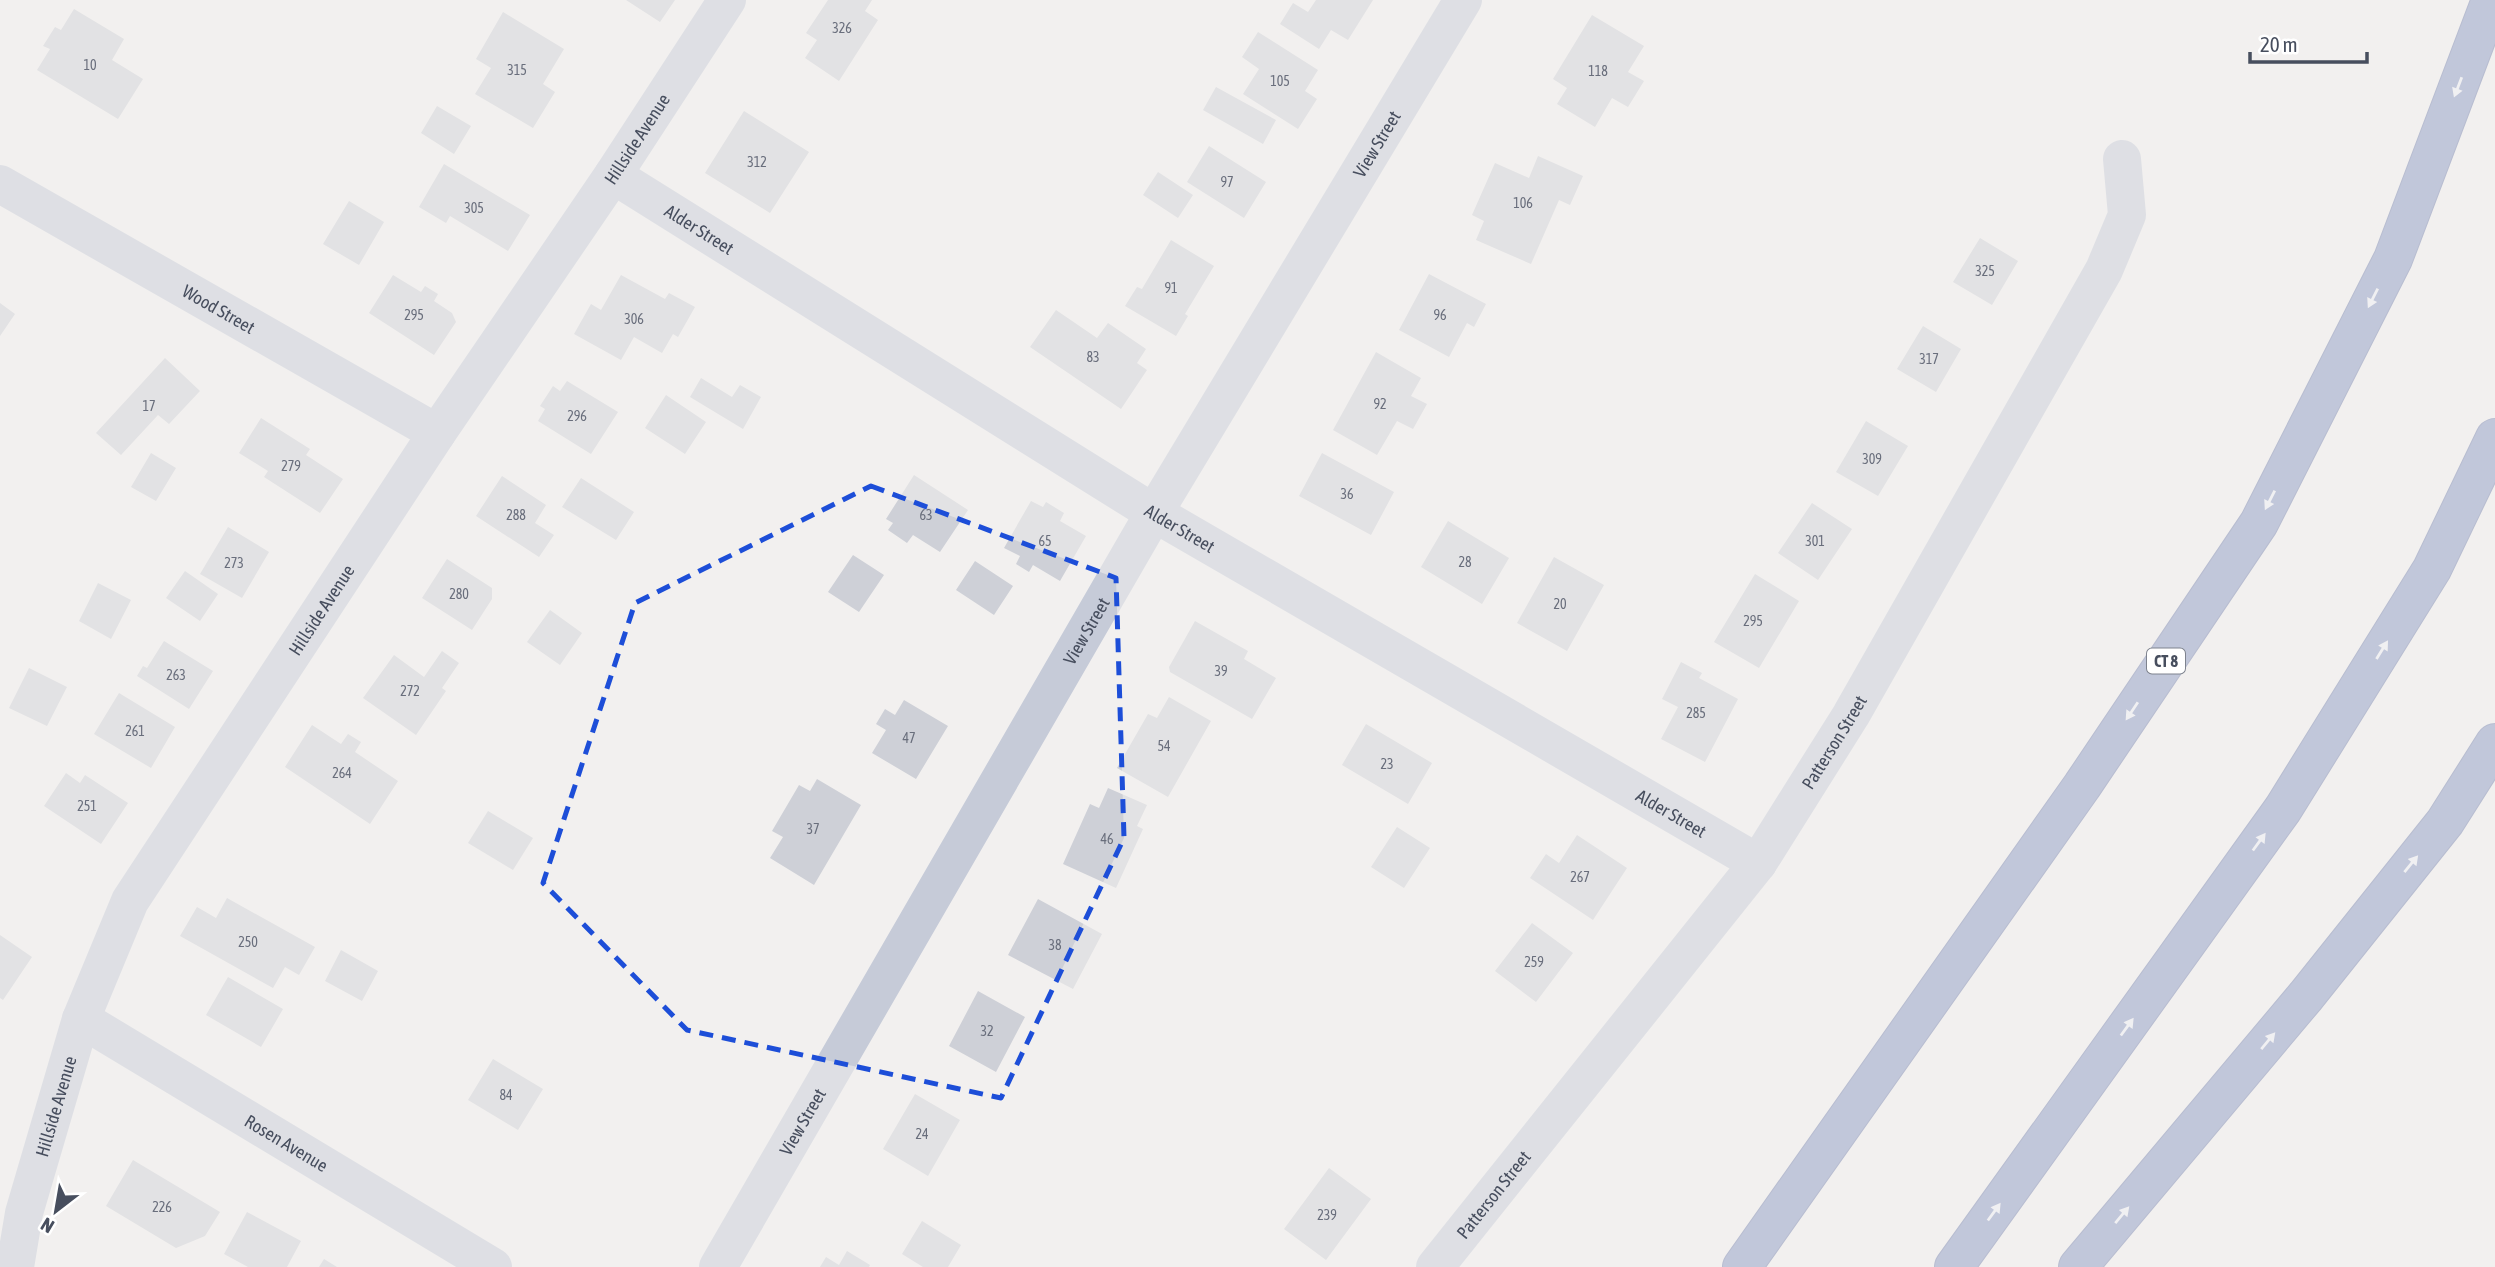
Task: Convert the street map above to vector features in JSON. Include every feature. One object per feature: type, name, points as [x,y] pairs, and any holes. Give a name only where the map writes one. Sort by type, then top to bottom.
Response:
[{"type":"highway","name":"CT 8","points":[[1742,1267],[2082,786],[2259,523],[2393,259],[2491,0]]},
{"type":"highway","points":[[1954,1267],[2283,809],[2432,569],[2495,438]]},
{"type":"highway","points":[[2078,1267],[2306,996],[2445,822],[2495,743]]},
{"type":"street","name":"Hillside Avenue","points":[[15,1267],[12,1210],[81,1019],[130,901],[437,433],[613,174],[727,0]]},
{"type":"street","name":"View Street","points":[[718,1267],[1154,513],[1462,0]]},
{"type":"street","name":"Patterson Street","points":[[1435,1267],[1758,863],[1851,715],[2104,270],[2127,215],[2122,159]]},
{"type":"street","name":"Alder Street","points":[[613,174],[1154,513],[1758,863]]},
{"type":"street","name":"Wood Street","points":[[0,184],[437,433]]},
{"type":"street","name":"Rosen Avenue","points":[[81,1019],[494,1267]]},
{"type":"highlighted area","points":[[871,486],[1116,578],[1124,838],[1001,1098],[687,1030],[543,883],[635,603]]},
{"type":"building","points":[[626,0],[675,0],[660,22]]},
{"type":"building","points":[[828,0],[872,0],[865,11],[878,20],[839,81],[805,58],[817,40],[806,33]]},
{"type":"building","points":[[1316,0],[1373,0],[1348,40],[1331,30],[1319,49],[1280,24],[1293,3],[1308,12]]},
{"type":"building","points":[[74,9],[124,39],[112,60],[143,79],[118,119],[37,70],[50,49],[43,46],[55,27],[61,30]]},
{"type":"building","points":[[503,12],[564,49],[543,84],[555,92],[533,128],[475,94],[491,68],[476,59]]},
{"type":"building","points":[[1592,15],[1644,46],[1628,72],[1644,81],[1628,107],[1612,98],[1595,127],[1557,104],[1567,88],[1553,79]]},
{"type":"building","points":[[1258,32],[1318,70],[1305,91],[1317,99],[1298,129],[1243,94],[1259,69],[1242,57]]},
{"type":"building","points":[[1216,87],[1276,120],[1263,144],[1203,110]]},
{"type":"building","points":[[437,106],[471,126],[454,154],[421,133]]},
{"type":"building","points":[[744,111],[809,152],[770,213],[705,173]]},
{"type":"building","points":[[1209,146],[1266,182],[1244,218],[1187,182]]},
{"type":"building","points":[[1538,156],[1583,176],[1570,205],[1559,200],[1531,264],[1476,240],[1484,221],[1472,215],[1495,163],[1529,178]]},
{"type":"building","points":[[444,164],[530,215],[508,251],[450,216],[446,223],[419,207]]},
{"type":"building","points":[[1158,172],[1193,195],[1178,218],[1143,195]]},
{"type":"building","points":[[349,201],[384,222],[359,265],[323,244]]},
{"type":"building","points":[[1980,238],[2018,261],[1992,305],[1953,282]]},
{"type":"building","points":[[1171,240],[1214,266],[1185,314],[1188,316],[1176,336],[1125,306],[1137,287],[1142,289]]},
{"type":"building","points":[[1429,274],[1486,304],[1474,327],[1467,323],[1449,357],[1399,330]]},
{"type":"building","points":[[393,275],[421,292],[425,286],[438,294],[434,301],[452,313],[456,322],[434,355],[369,313]]},
{"type":"building","points":[[621,275],[665,299],[669,293],[695,307],[678,337],[673,334],[662,353],[634,337],[621,360],[574,334],[591,304],[601,310]]},
{"type":"building","points":[[0,303],[15,314],[0,336]]},
{"type":"building","points":[[1056,310],[1097,338],[1108,323],[1146,349],[1137,363],[1147,370],[1121,409],[1030,347]]},
{"type":"building","points":[[1923,326],[1961,349],[1936,392],[1897,369]]},
{"type":"building","points":[[1376,352],[1421,378],[1411,396],[1427,404],[1413,429],[1397,421],[1377,455],[1333,430]]},
{"type":"building","points":[[165,358],[200,391],[169,424],[158,415],[121,455],[96,433]]},
{"type":"building","points":[[701,378],[732,397],[740,385],[761,397],[743,429],[690,397]]},
{"type":"building","points":[[567,381],[618,412],[591,454],[538,421],[545,409],[540,406],[553,386],[560,391]]},
{"type":"building","points":[[666,395],[706,422],[685,454],[645,428]]},
{"type":"building","points":[[261,418],[310,449],[306,455],[343,479],[320,513],[264,477],[268,471],[239,453]]},
{"type":"building","points":[[1866,421],[1908,446],[1878,496],[1836,472]]},
{"type":"building","points":[[151,453],[176,468],[156,501],[131,487]]},
{"type":"building","points":[[1322,453],[1394,492],[1371,535],[1299,496]]},
{"type":"building","points":[[914,475],[968,510],[940,552],[913,535],[907,543],[888,530],[893,523],[886,519]]},
{"type":"building","points":[[502,476],[546,505],[535,523],[554,535],[539,557],[476,516]]},
{"type":"building","points":[[581,478],[634,512],[616,540],[562,507]]},
{"type":"building","points":[[1031,501],[1043,507],[1046,502],[1064,513],[1060,521],[1086,536],[1060,581],[1033,565],[1029,572],[1016,564],[1020,556],[1004,548]]},
{"type":"building","points":[[1812,503],[1852,529],[1818,580],[1778,553]]},
{"type":"building","points":[[1448,521],[1509,558],[1482,604],[1421,567]]},
{"type":"building","points":[[228,527],[269,552],[242,598],[200,574]]},
{"type":"building","points":[[853,555],[884,575],[859,612],[828,592]]},
{"type":"building","points":[[1554,557],[1604,585],[1567,651],[1517,623]]},
{"type":"building","points":[[447,559],[492,588],[492,599],[472,630],[422,598]]},
{"type":"building","points":[[975,561],[1013,586],[994,615],[956,590]]},
{"type":"building","points":[[185,571],[218,594],[200,621],[166,598]]},
{"type":"building","points":[[1755,574],[1799,601],[1759,668],[1714,642]]},
{"type":"building","points":[[98,583],[131,600],[111,639],[79,621]]},
{"type":"building","points":[[550,610],[582,633],[560,665],[527,642]]},
{"type":"building","points":[[1195,621],[1248,651],[1244,659],[1276,678],[1252,719],[1170,672],[1169,667]]},
{"type":"building","points":[[164,641],[213,671],[189,709],[137,676],[143,666],[147,668]]},
{"type":"building","points":[[442,651],[459,663],[442,688],[446,691],[416,735],[363,698],[394,655],[424,677]]},
{"type":"building","points":[[1681,662],[1702,673],[1699,678],[1738,699],[1705,762],[1661,739],[1678,707],[1662,699]]},
{"type":"building","points":[[29,668],[67,687],[47,726],[9,708]]},
{"type":"building","points":[[119,693],[175,727],[151,768],[94,734]]},
{"type":"building","points":[[1169,697],[1211,721],[1168,797],[1117,768],[1148,714],[1157,718]]},
{"type":"building","points":[[904,700],[948,726],[916,779],[872,753],[886,730],[876,724],[885,709],[895,715]]},
{"type":"building","points":[[1366,724],[1432,763],[1408,804],[1342,765]]},
{"type":"building","points":[[312,725],[341,744],[348,734],[361,742],[355,752],[398,781],[370,824],[285,767]]},
{"type":"building","points":[[66,773],[80,783],[85,775],[128,803],[101,844],[44,806]]},
{"type":"building","points":[[817,779],[861,805],[814,885],[770,858],[783,837],[772,831],[799,785],[810,791]]},
{"type":"building","points":[[1108,788],[1147,805],[1137,826],[1143,829],[1116,888],[1063,864],[1090,804],[1099,808]]},
{"type":"building","points":[[488,811],[533,838],[513,870],[468,843]]},
{"type":"building","points":[[1397,827],[1430,848],[1404,888],[1371,867]]},
{"type":"building","points":[[1577,835],[1627,868],[1593,920],[1530,878],[1546,854],[1559,863]]},
{"type":"building","points":[[227,898],[315,947],[299,975],[285,967],[273,988],[180,936],[197,907],[216,918]]},
{"type":"building","points":[[1038,899],[1102,934],[1073,989],[1008,955]]},
{"type":"building","points":[[1532,923],[1573,953],[1536,1002],[1495,971]]},
{"type":"building","points":[[0,935],[32,957],[3,1000],[0,998]]},
{"type":"building","points":[[341,950],[378,971],[362,1001],[325,981]]},
{"type":"building","points":[[228,977],[283,1009],[261,1047],[206,1015]]},
{"type":"building","points":[[978,991],[1025,1017],[996,1072],[949,1046]]},
{"type":"building","points":[[493,1059],[543,1089],[518,1130],[468,1100]]},
{"type":"building","points":[[915,1094],[960,1120],[928,1176],[883,1149]]},
{"type":"building","points":[[133,1160],[220,1212],[205,1236],[176,1248],[106,1206]]},
{"type":"building","points":[[1329,1168],[1371,1199],[1326,1260],[1284,1229]]},
{"type":"building","points":[[247,1212],[301,1241],[287,1267],[248,1267],[224,1254]]},
{"type":"building","points":[[922,1221],[961,1245],[948,1267],[923,1267],[902,1254]]},
{"type":"building","points":[[847,1251],[870,1265],[869,1267],[820,1267],[826,1257],[839,1265]]},
{"type":"building","points":[[324,1259],[337,1267],[319,1267]]}]
